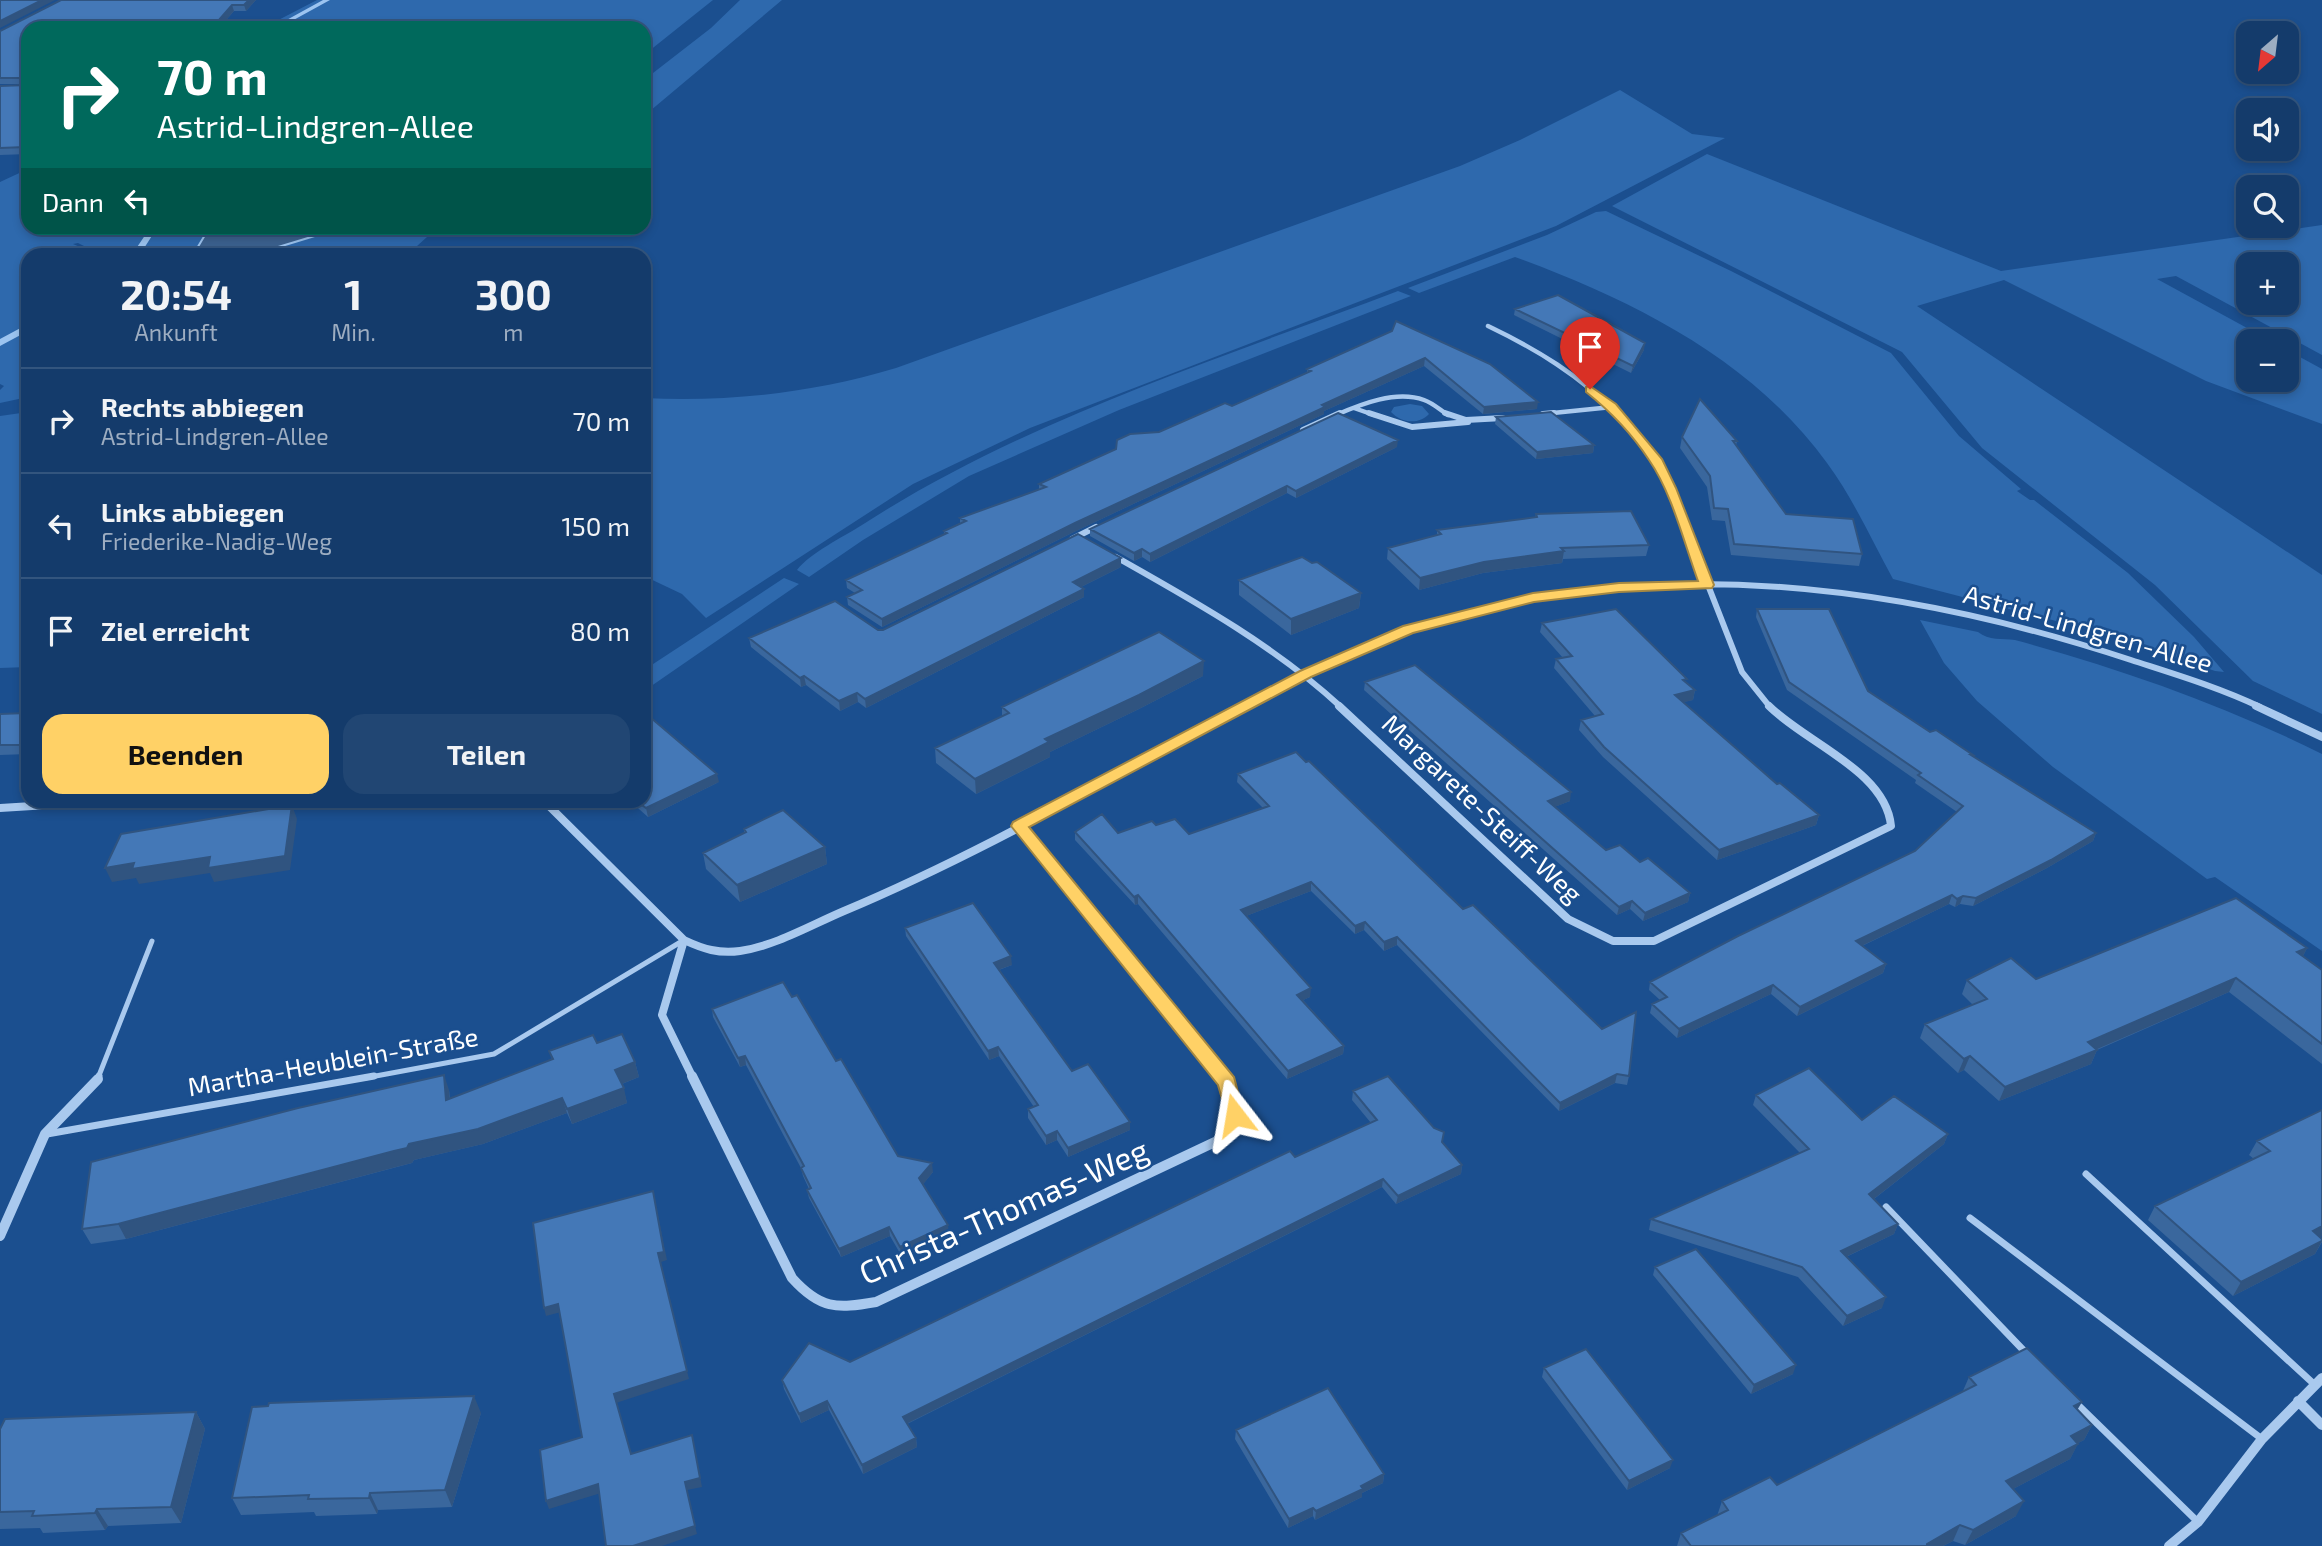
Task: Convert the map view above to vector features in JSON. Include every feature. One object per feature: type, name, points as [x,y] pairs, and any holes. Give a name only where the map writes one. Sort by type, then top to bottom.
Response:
[{"type":"street","points":[[1488,326],[1530,346],[1569,372],[1612,407],[1656,459],[1707,585]]},
{"type":"street","points":[[1298,432],[1354,408],[1400,397],[1425,400],[1448,415],[1472,421]]},
{"type":"street","points":[[1536,415],[1612,407]]},
{"type":"street","points":[[1354,408],[1412,427],[1510,417]]},
{"type":"street","points":[[1066,542],[1103,524]]},
{"type":"street","points":[[1078,536],[1089,542]]},
{"type":"street","points":[[1112,555],[1169,587],[1305,674]]},
{"type":"street","name":"Margarete-Steiff-Weg","points":[[1305,674],[1568,919],[1613,941],[1654,941],[1891,826],[1892,813],[1875,784],[1796,730],[1759,698],[1742,673],[1707,585]]},
{"type":"street","name":"Astrid-Lindgren-Allee","points":[[551,808],[684,940],[708,951],[724,953],[756,947],[879,896],[1019,826],[1305,674],[1408,629],[1521,600],[1619,588],[1707,585],[1814,589],[1939,607],[2065,638],[2228,692],[2322,737]]},
{"type":"street","points":[[0,808],[21,807]]},
{"type":"street","name":"Christa-Thomas-Weg","points":[[684,940],[662,1015],[792,1278],[810,1298],[839,1308],[876,1302],[1217,1142],[1235,1115],[1227,1082],[1019,826]]},
{"type":"street","points":[[0,1236],[45,1134],[98,1079]]},
{"type":"street","points":[[2169,1546],[2198,1522],[2262,1439],[2318,1382]]},
{"type":"street","points":[[2298,1401],[2322,1424]]},
{"type":"lane","name":"Martha-Heublein-Straße","points":[[45,1134],[494,1054],[684,940]]},
{"type":"lane","points":[[98,1079],[152,941]]},
{"type":"lane","points":[[2086,1174],[2318,1382]]},
{"type":"lane","points":[[1886,1207],[2031,1358]]},
{"type":"lane","points":[[1970,1218],[2262,1439]]},
{"type":"lane","points":[[2069,1396],[2198,1522]]},
{"type":"shaded area","points":[[317,0],[713,0],[651,49],[651,21],[276,21]]},
{"type":"shaded area","points":[[740,0],[782,0],[651,110],[651,75],[711,28]]},
{"type":"shaded area","points":[[1620,90],[1692,134],[1725,138],[1556,226],[1030,428],[913,484],[706,618],[682,594],[651,579],[651,398],[708,399],[771,394],[834,384],[896,368],[1460,166],[1520,140]]},
{"type":"shaded area","points":[[1707,154],[2001,271],[2236,237],[2299,238],[2299,228],[2322,225],[2322,355],[2299,343],[2299,329],[2274,329],[2248,315],[2299,315],[2299,252],[2236,252],[2236,308],[2176,276],[2157,279],[2249,329],[2236,329],[2236,392],[2299,392],[2299,357],[2322,369],[2322,424],[2206,381],[2004,280],[1917,306],[2322,575],[2322,714],[2253,681],[2155,585],[1982,448],[1902,352],[1612,206]]},
{"type":"shaded area","points":[[21,172],[21,235],[205,235],[197,248],[88,248],[78,243],[73,244],[82,248],[21,248],[21,398],[0,403],[0,390],[4,386],[0,384],[0,182]]},
{"type":"shaded area","points":[[1606,211],[1891,353],[1959,436],[2021,489],[2017,491],[2034,500],[2128,573],[2194,637],[2224,672],[2110,635],[1893,579],[1845,491],[1827,463],[1797,426],[1763,393],[1726,363],[1687,337],[1603,293],[1515,257],[1419,293],[1408,288],[1547,235],[1596,212]]},
{"type":"shaded area","points":[[205,235],[318,235],[275,248],[197,248]]},
{"type":"shaded area","points":[[319,235],[429,235],[415,248],[277,248]]},
{"type":"shaded area","points":[[1398,291],[1411,296],[1119,410],[969,476],[863,540],[809,577],[797,570],[827,546],[924,488],[989,454],[1124,394]]},
{"type":"shaded area","points":[[1410,404],[1422,406],[1429,414],[1420,420],[1410,421],[1400,419],[1391,412],[1394,407]]},
{"type":"shaded area","points":[[21,413],[21,667],[0,668],[0,416]]},
{"type":"shaded area","points":[[784,578],[799,584],[651,686],[651,665]]},
{"type":"shaded area","points":[[1920,620],[1978,632],[1991,638],[2015,640],[2133,676],[2210,704],[2322,754],[2322,951],[2215,877],[2207,879],[2053,767],[1977,701],[1944,663]]},
{"type":"building","points":[[0,0],[42,0],[0,21]]},
{"type":"building","points":[[61,0],[249,0],[244,5],[232,5],[218,21],[21,21],[21,78],[0,78],[0,31]]},
{"type":"building","points":[[21,85],[21,147],[0,148],[0,86]]},
{"type":"building","points":[[1558,295],[1645,343],[1633,366],[1515,309]]},
{"type":"building","points":[[1396,321],[1490,364],[1538,402],[1484,407],[1425,358],[1075,523],[882,619],[847,597],[862,590],[846,580],[947,533],[944,531],[966,521],[960,518],[1046,487],[1039,484],[1116,449],[1117,440],[1130,434],[1159,432],[1225,403],[1232,406],[1311,371],[1307,369],[1392,331]]},
{"type":"building","points":[[1700,399],[1737,441],[1733,441],[1786,514],[1853,519],[1862,554],[1734,544],[1728,509],[1714,508],[1710,476],[1682,437]]},
{"type":"building","points":[[1551,412],[1594,445],[1537,452],[1496,417]]},
{"type":"building","points":[[1338,413],[1398,440],[1296,491],[1287,486],[1150,554],[1142,549],[1134,553],[1090,529]]},
{"type":"building","points":[[1631,511],[1649,545],[1561,548],[1564,551],[1484,562],[1420,578],[1388,548],[1441,534],[1437,530],[1537,517],[1536,514]]},
{"type":"building","points":[[1078,534],[1121,558],[1073,582],[1084,589],[865,699],[857,693],[839,701],[804,676],[800,678],[749,638],[835,601],[878,630],[883,630]]},
{"type":"building","points":[[1302,557],[1312,563],[1317,562],[1361,593],[1291,619],[1239,580]]},
{"type":"building","points":[[1616,609],[1695,690],[1675,695],[1777,784],[1780,783],[1819,815],[1719,850],[1604,747],[1581,720],[1603,714],[1556,659],[1572,656],[1542,623]]},
{"type":"building","points":[[1757,609],[1829,609],[1868,691],[1930,732],[1936,730],[2096,833],[2051,860],[1976,898],[1963,896],[1957,899],[1952,895],[1856,941],[1886,964],[1800,1007],[1773,985],[1679,1029],[1652,1004],[1667,997],[1650,982],[1738,936],[1915,851],[1963,806],[1918,775],[1921,773],[1789,682]]},
{"type":"building","points":[[1159,632],[1204,661],[1045,739],[1049,742],[975,779],[935,748],[1009,713],[1002,707]]},
{"type":"building","points":[[1415,665],[1571,792],[1548,801],[1606,850],[1620,845],[1640,862],[1648,858],[1690,893],[1645,913],[1632,901],[1619,907],[1365,682]]},
{"type":"building","points":[[21,713],[21,745],[0,745],[0,714]]},
{"type":"building","points":[[651,718],[717,774],[651,806]]},
{"type":"building","points":[[1296,752],[1306,762],[1309,761],[1463,909],[1473,905],[1602,1029],[1636,1012],[1629,1076],[1617,1074],[1560,1103],[1397,937],[1384,942],[1365,922],[1355,926],[1311,882],[1241,910],[1311,988],[1297,995],[1344,1046],[1288,1071],[1138,895],[1134,897],[1075,832],[1102,814],[1118,833],[1152,821],[1156,825],[1175,819],[1189,834],[1269,806],[1238,774]]},
{"type":"building","points":[[274,808],[292,808],[285,856],[208,868],[210,857],[132,869],[134,863],[105,868],[121,834]]},
{"type":"building","points":[[783,810],[825,847],[737,885],[703,853],[746,832],[744,829]]},
{"type":"building","points":[[2236,898],[2307,948],[2297,952],[2322,970],[2322,1044],[2236,978],[2088,1042],[2097,1050],[2005,1087],[1970,1056],[1964,1059],[1925,1024],[1987,999],[1967,980],[2011,958],[2036,979]]},
{"type":"building","points":[[973,903],[1011,956],[994,963],[1072,1071],[1088,1064],[1130,1122],[1068,1148],[1057,1131],[1046,1136],[1028,1109],[1038,1105],[998,1047],[988,1051],[905,928]]},
{"type":"building","points":[[783,982],[792,997],[797,995],[836,1061],[841,1059],[898,1156],[932,1163],[919,1178],[948,1225],[900,1247],[889,1227],[839,1249],[807,1190],[811,1188],[801,1168],[804,1166],[745,1056],[738,1058],[712,1009]]},
{"type":"building","points":[[622,1034],[635,1062],[615,1070],[624,1088],[567,1109],[562,1098],[478,1129],[409,1144],[407,1148],[118,1224],[82,1229],[91,1162],[298,1108],[444,1075],[446,1100],[553,1059],[549,1051],[593,1035],[597,1043]]},
{"type":"building","points":[[1809,1068],[1862,1120],[1894,1096],[1948,1134],[1869,1194],[1898,1224],[1841,1251],[1886,1297],[1847,1316],[1802,1267],[1651,1219],[1809,1149],[1756,1095]]},
{"type":"building","points":[[1388,1076],[1434,1128],[1444,1132],[1442,1142],[1462,1165],[1398,1196],[1383,1179],[903,1417],[916,1438],[862,1465],[827,1401],[799,1414],[782,1380],[809,1343],[850,1362],[1290,1151],[1295,1157],[1377,1120],[1353,1091]]},
{"type":"building","points":[[2322,1110],[2322,1226],[2313,1231],[2322,1241],[2241,1282],[2155,1206],[2270,1151],[2257,1141]]},
{"type":"building","points":[[653,1191],[664,1252],[658,1253],[687,1371],[614,1394],[631,1454],[692,1435],[700,1478],[685,1482],[695,1526],[633,1546],[606,1546],[598,1484],[546,1501],[540,1450],[582,1437],[558,1304],[544,1308],[533,1223]]},
{"type":"building","points":[[1696,1249],[1796,1365],[1754,1385],[1655,1267]]},
{"type":"building","points":[[2027,1348],[2082,1402],[2074,1406],[2092,1425],[2071,1436],[2078,1444],[2006,1481],[2024,1501],[1973,1530],[1960,1525],[1927,1546],[1691,1546],[1681,1533],[1728,1510],[1722,1501],[1770,1477],[1777,1485],[1976,1385],[1969,1377]]},
{"type":"building","points":[[1586,1349],[1673,1460],[1629,1481],[1544,1368]]},
{"type":"building","points":[[1328,1388],[1384,1474],[1361,1486],[1363,1489],[1316,1511],[1313,1508],[1289,1519],[1236,1430]]},
{"type":"building","points":[[474,1396],[445,1490],[370,1493],[369,1498],[308,1499],[309,1495],[232,1498],[252,1407],[268,1406],[269,1403]]},
{"type":"building","points":[[196,1412],[171,1507],[97,1509],[95,1513],[32,1516],[34,1511],[0,1512],[0,1429],[5,1419]]},
{"type":"waterway","points":[[288,21],[327,0]]},
{"type":"waterway","points":[[140,248],[148,235]]},
{"type":"waterway","points":[[0,343],[21,331]]},
{"type":"route","points":[[1235,1115],[1227,1082],[1019,826],[1305,674],[1408,629],[1533,597],[1619,588],[1707,585],[1656,459],[1612,407],[1590,389]]}]
